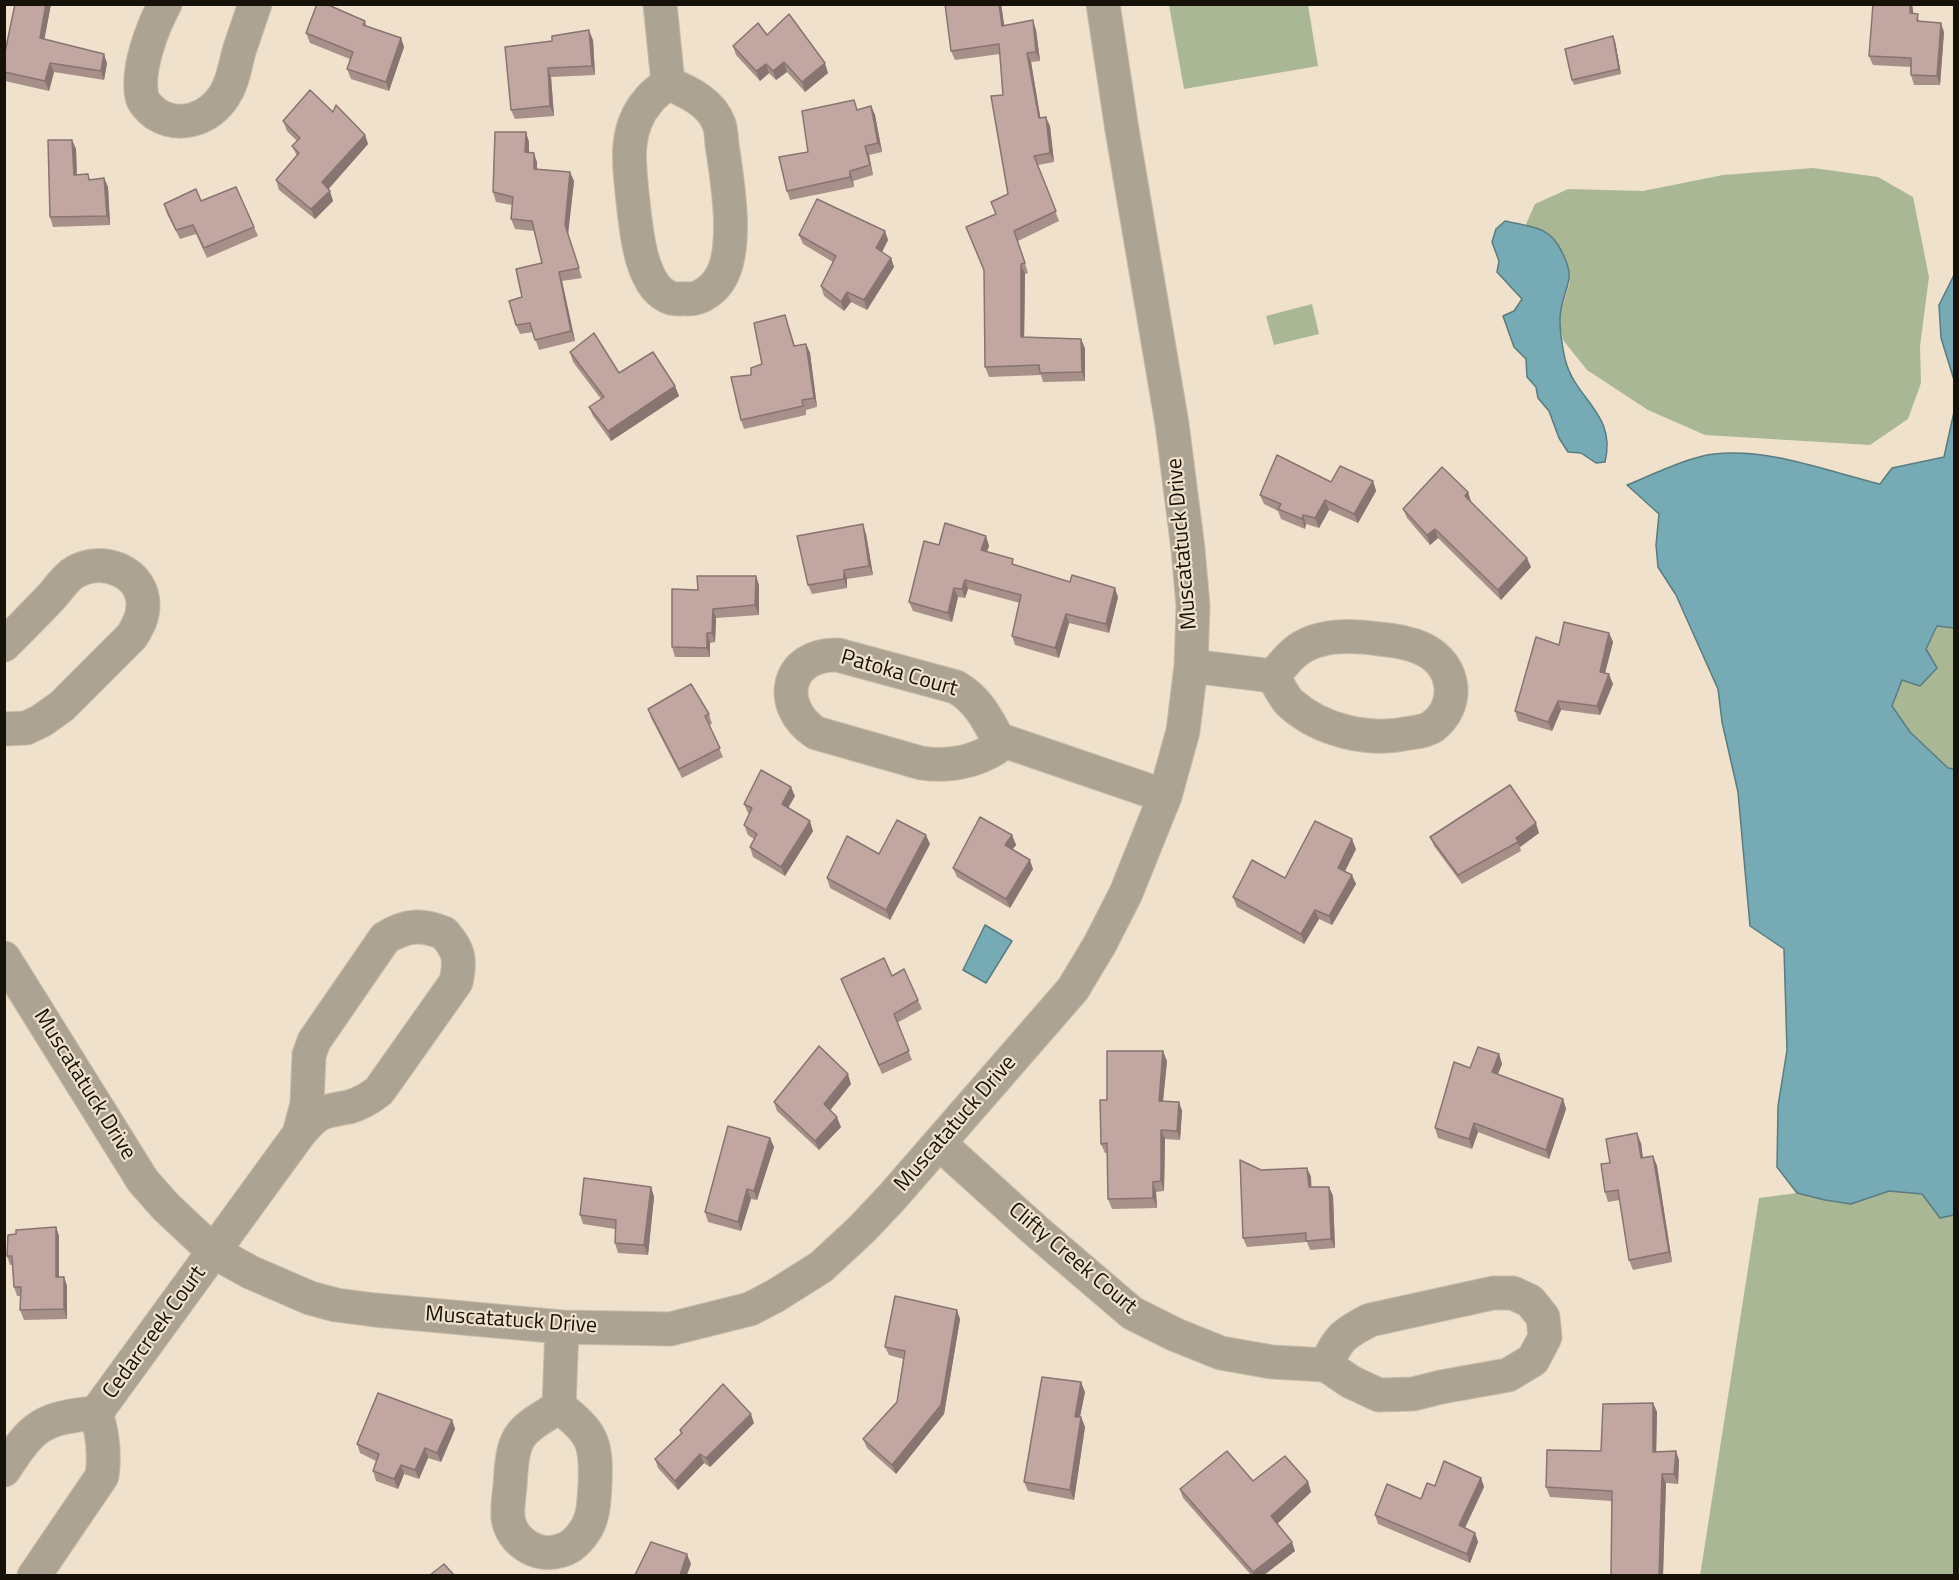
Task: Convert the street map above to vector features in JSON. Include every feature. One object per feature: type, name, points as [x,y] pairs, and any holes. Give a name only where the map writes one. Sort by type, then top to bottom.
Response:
[{"type":"street","points":[[165,4],[147,46],[140,81],[142,100],[164,118],[187,121],[204,116],[224,97],[232,81],[239,50],[255,4]]},
{"type":"street","points":[[660,4],[668,82]]},
{"type":"street","name":"Muscatatuck Drive","points":[[4,958],[143,1181],[166,1207],[214,1252],[284,1288],[310,1298],[336,1305],[375,1310],[562,1327],[670,1329],[750,1309],[822,1267],[862,1229],[940,1144],[1073,989],[1100,944],[1126,893],[1165,796],[1183,731],[1191,666],[1192,606],[1185,526],[1172,424],[1103,4]]},
{"type":"street","points":[[668,82],[694,94],[707,106],[719,124],[727,180],[730,244],[728,262],[721,278],[708,292],[694,299],[670,298],[655,287],[646,269],[640,248],[632,195],[628,157],[633,128],[639,113],[648,101],[668,82]]},
{"type":"street","points":[[4,645],[74,573],[97,565],[111,567],[124,572],[140,591],[143,605],[140,624],[132,636],[62,706],[41,722],[26,728],[4,729]]},
{"type":"street","points":[[1323,638],[1377,638],[1405,643],[1425,650],[1449,675],[1452,694],[1448,711],[1431,728],[1401,735],[1356,734],[1333,728],[1305,714],[1288,701],[1273,676],[1299,650],[1323,638]]},
{"type":"street","name":"Patoka Court","points":[[828,654],[956,687],[968,694],[979,706],[998,739],[995,749],[983,756],[959,764],[932,765],[816,733],[807,727],[793,706],[790,691],[793,677],[801,666],[828,654]]},
{"type":"street","points":[[1191,666],[1273,676]]},
{"type":"street","points":[[998,739],[1165,796]]},
{"type":"street","points":[[409,927],[423,927],[444,933],[458,953],[460,966],[456,982],[379,1091],[365,1101],[319,1115],[299,1134],[307,1104],[309,1055],[314,1041],[385,938],[397,930],[409,927]]},
{"type":"street","name":"Cedarcreek Court","points":[[4,1470],[19,1447],[36,1429],[51,1420],[96,1413],[299,1134]]},
{"type":"street","name":"Clifty Creek Court","points":[[940,1144],[1132,1313],[1176,1335],[1221,1353],[1272,1362],[1326,1365]]},
{"type":"street","points":[[1513,1293],[1530,1300],[1543,1317],[1545,1337],[1533,1360],[1508,1375],[1413,1394],[1379,1395],[1351,1382],[1326,1365],[1336,1343],[1352,1330],[1370,1320],[1482,1295],[1513,1293]]},
{"type":"street","points":[[559,1407],[562,1327]]},
{"type":"street","name":"Cedarcreek Court","points":[[34,1575],[102,1476],[104,1458],[96,1413]]},
{"type":"green space","points":[[1169,5],[1308,5],[1318,66],[1184,89]]},
{"type":"green space","points":[[1813,168],[1878,177],[1913,197],[1929,277],[1920,346],[1921,383],[1908,419],[1870,445],[1705,435],[1648,410],[1587,370],[1563,340],[1560,327],[1561,310],[1570,282],[1526,224],[1535,204],[1568,189],[1643,191],[1723,175]]},
{"type":"green space","points":[[1312,304],[1319,334],[1274,345],[1266,316]]},
{"type":"green space","points":[[1938,626],[1954,628],[1954,769],[1948,768],[1910,732],[1892,706],[1902,679],[1926,649]]},
{"type":"green space","points":[[1889,1191],[1922,1194],[1940,1218],[1954,1215],[1954,1575],[1700,1576],[1759,1198],[1797,1193],[1851,1204]]},
{"type":"water","points":[[1505,221],[1531,226],[1545,232],[1557,243],[1566,261],[1569,281],[1560,321],[1565,359],[1577,386],[1593,407],[1605,431],[1607,445],[1605,462],[1596,463],[1581,453],[1568,452],[1559,438],[1549,411],[1538,398],[1536,387],[1527,377],[1526,359],[1514,347],[1503,316],[1514,311],[1522,299],[1497,272],[1499,261],[1492,242],[1496,229]]},
{"type":"water","points":[[1954,275],[1954,380],[1941,338],[1939,305]]},
{"type":"water","points":[[1954,412],[1954,628],[1937,626],[1926,649],[1937,668],[1920,686],[1902,680],[1892,706],[1910,732],[1948,768],[1954,769],[1954,1215],[1940,1218],[1922,1194],[1889,1191],[1851,1204],[1797,1193],[1777,1167],[1778,1106],[1787,1050],[1784,949],[1750,926],[1738,792],[1722,722],[1718,689],[1676,595],[1658,567],[1656,545],[1659,514],[1627,485],[1693,459],[1714,454],[1735,453],[1777,457],[1880,484],[1892,468],[1944,457]]},
{"type":"water","points":[[985,925],[1012,941],[986,983],[963,970]]},
{"type":"building","points":[[15,4],[46,4],[40,38],[104,54],[101,71],[50,63],[45,81],[4,72],[4,57]]},
{"type":"building","points":[[317,4],[326,4],[365,21],[363,25],[401,38],[386,82],[347,69],[353,52],[306,33]]},
{"type":"building","points":[[945,4],[999,4],[1002,26],[1033,20],[1036,52],[1027,53],[1039,118],[1046,117],[1050,153],[1034,156],[1056,211],[1014,231],[1025,263],[1021,264],[1021,337],[1081,339],[1082,372],[1040,373],[1039,365],[985,367],[984,270],[966,227],[996,214],[991,202],[1008,194],[991,96],[1003,95],[999,44],[951,51]]},
{"type":"building","points":[[1873,4],[1910,4],[1910,13],[1918,14],[1917,21],[1941,23],[1937,76],[1911,75],[1911,58],[1869,56]]},
{"type":"building","points":[[789,14],[825,63],[802,82],[784,62],[773,71],[766,64],[756,71],[733,46],[758,23],[767,35]]},
{"type":"building","points":[[589,30],[592,66],[548,68],[550,106],[511,110],[505,47],[552,41],[552,36]]},
{"type":"building","points":[[1613,36],[1619,69],[1572,80],[1565,49]]},
{"type":"building","points":[[310,90],[333,112],[336,105],[365,135],[322,182],[330,191],[311,209],[276,180],[299,153],[292,146],[300,138],[283,121]]},
{"type":"building","points":[[854,100],[857,110],[871,106],[878,143],[865,146],[870,165],[850,171],[850,177],[787,191],[779,157],[808,152],[802,111]]},
{"type":"building","points":[[495,132],[526,132],[525,152],[534,153],[534,169],[570,172],[565,225],[579,268],[559,272],[571,331],[535,340],[530,323],[516,325],[509,301],[522,297],[516,269],[542,263],[532,221],[511,219],[513,197],[493,192]]},
{"type":"building","points":[[48,140],[72,140],[74,175],[88,174],[89,180],[104,178],[107,216],[50,217]]},
{"type":"building","points":[[236,187],[254,227],[204,248],[193,225],[176,230],[164,204],[196,189],[201,201]]},
{"type":"building","points":[[817,199],[885,231],[876,248],[891,258],[864,300],[847,292],[841,302],[821,286],[836,256],[799,235]]},
{"type":"building","points":[[785,315],[794,346],[806,344],[814,398],[802,400],[803,406],[741,420],[731,377],[751,375],[751,368],[762,364],[754,323]]},
{"type":"building","points":[[594,333],[619,373],[653,352],[675,386],[608,431],[589,407],[604,397],[570,352]]},
{"type":"building","points":[[1277,455],[1331,482],[1340,466],[1373,481],[1354,514],[1325,500],[1315,518],[1303,515],[1302,519],[1278,509],[1281,504],[1260,495]]},
{"type":"building","points":[[1442,467],[1468,492],[1465,496],[1527,558],[1498,590],[1435,529],[1427,535],[1403,509]]},
{"type":"building","points":[[945,523],[986,536],[981,550],[1013,559],[1012,564],[1070,582],[1072,575],[1115,588],[1106,624],[1066,614],[1055,648],[1012,636],[1021,595],[965,580],[962,589],[954,588],[948,613],[909,602],[924,541],[939,545]]},
{"type":"building","points":[[863,524],[869,566],[844,570],[844,579],[808,585],[797,536]]},
{"type":"building","points":[[697,576],[756,576],[755,605],[713,609],[712,633],[707,633],[707,648],[672,647],[672,589],[698,590]]},
{"type":"building","points":[[1564,622],[1609,633],[1600,672],[1609,674],[1597,706],[1558,701],[1548,722],[1515,711],[1536,637],[1559,645]]},
{"type":"building","points":[[691,684],[709,714],[705,716],[720,748],[679,769],[648,709]]},
{"type":"building","points":[[761,770],[791,787],[782,804],[810,821],[781,867],[750,847],[757,834],[744,825],[752,808],[744,804]]},
{"type":"building","points":[[1510,785],[1536,823],[1516,838],[1518,842],[1458,875],[1430,837]]},
{"type":"building","points":[[980,817],[1012,835],[1005,845],[1030,860],[1006,899],[953,868]]},
{"type":"building","points":[[897,820],[926,835],[886,910],[827,878],[847,836],[879,854]]},
{"type":"building","points":[[1315,821],[1352,839],[1338,868],[1352,875],[1329,916],[1315,910],[1301,934],[1233,897],[1252,860],[1285,878]]},
{"type":"building","points":[[884,958],[892,976],[904,969],[918,1000],[894,1014],[909,1051],[879,1065],[841,979]]},
{"type":"building","points":[[819,1046],[848,1074],[824,1104],[837,1117],[815,1141],[774,1102]]},
{"type":"building","points":[[1478,1047],[1499,1054],[1492,1072],[1563,1099],[1546,1150],[1474,1123],[1469,1139],[1435,1128],[1454,1062],[1470,1068]]},
{"type":"building","points":[[1107,1051],[1163,1051],[1159,1101],[1179,1102],[1177,1131],[1161,1130],[1161,1181],[1153,1182],[1153,1198],[1108,1199],[1107,1143],[1101,1144],[1100,1100],[1107,1100]]},
{"type":"building","points":[[728,1126],[770,1138],[754,1191],[747,1189],[738,1222],[705,1212]]},
{"type":"building","points":[[1637,1133],[1641,1158],[1653,1156],[1669,1252],[1629,1260],[1618,1190],[1605,1192],[1601,1164],[1610,1163],[1606,1139]]},
{"type":"building","points":[[1240,1160],[1261,1170],[1307,1168],[1309,1187],[1329,1187],[1331,1239],[1306,1241],[1306,1233],[1243,1238]]},
{"type":"building","points":[[584,1178],[651,1187],[644,1245],[615,1243],[616,1220],[580,1215]]},
{"type":"building","points":[[56,1227],[56,1277],[64,1277],[64,1309],[20,1310],[21,1287],[14,1287],[12,1256],[7,1256],[8,1235],[16,1234],[16,1230]]},
{"type":"building","points":[[895,1296],[957,1310],[941,1405],[892,1465],[863,1439],[897,1402],[905,1351],[885,1347]]},
{"type":"building","points":[[1042,1377],[1081,1382],[1075,1417],[1081,1417],[1070,1490],[1024,1482]]},
{"type":"building","points":[[723,1384],[751,1414],[706,1458],[700,1454],[675,1481],[655,1459],[682,1433],[680,1430]]},
{"type":"building","points":[[378,1393],[452,1420],[437,1453],[425,1448],[415,1470],[401,1465],[394,1479],[373,1471],[379,1454],[357,1444]]},
{"type":"building","points":[[1653,1403],[1653,1452],[1676,1451],[1674,1474],[1662,1474],[1659,1575],[1611,1575],[1612,1491],[1546,1487],[1547,1450],[1601,1451],[1603,1404]]},
{"type":"building","points":[[1227,1451],[1253,1481],[1285,1456],[1308,1482],[1271,1516],[1292,1542],[1253,1572],[1180,1489]]},
{"type":"building","points":[[1444,1461],[1481,1478],[1459,1525],[1475,1533],[1467,1554],[1375,1515],[1387,1484],[1421,1499],[1427,1483],[1435,1486]]},
{"type":"building","points":[[651,1542],[687,1554],[680,1575],[635,1575]]},
{"type":"building","points":[[444,1564],[454,1575],[430,1575]]}]
